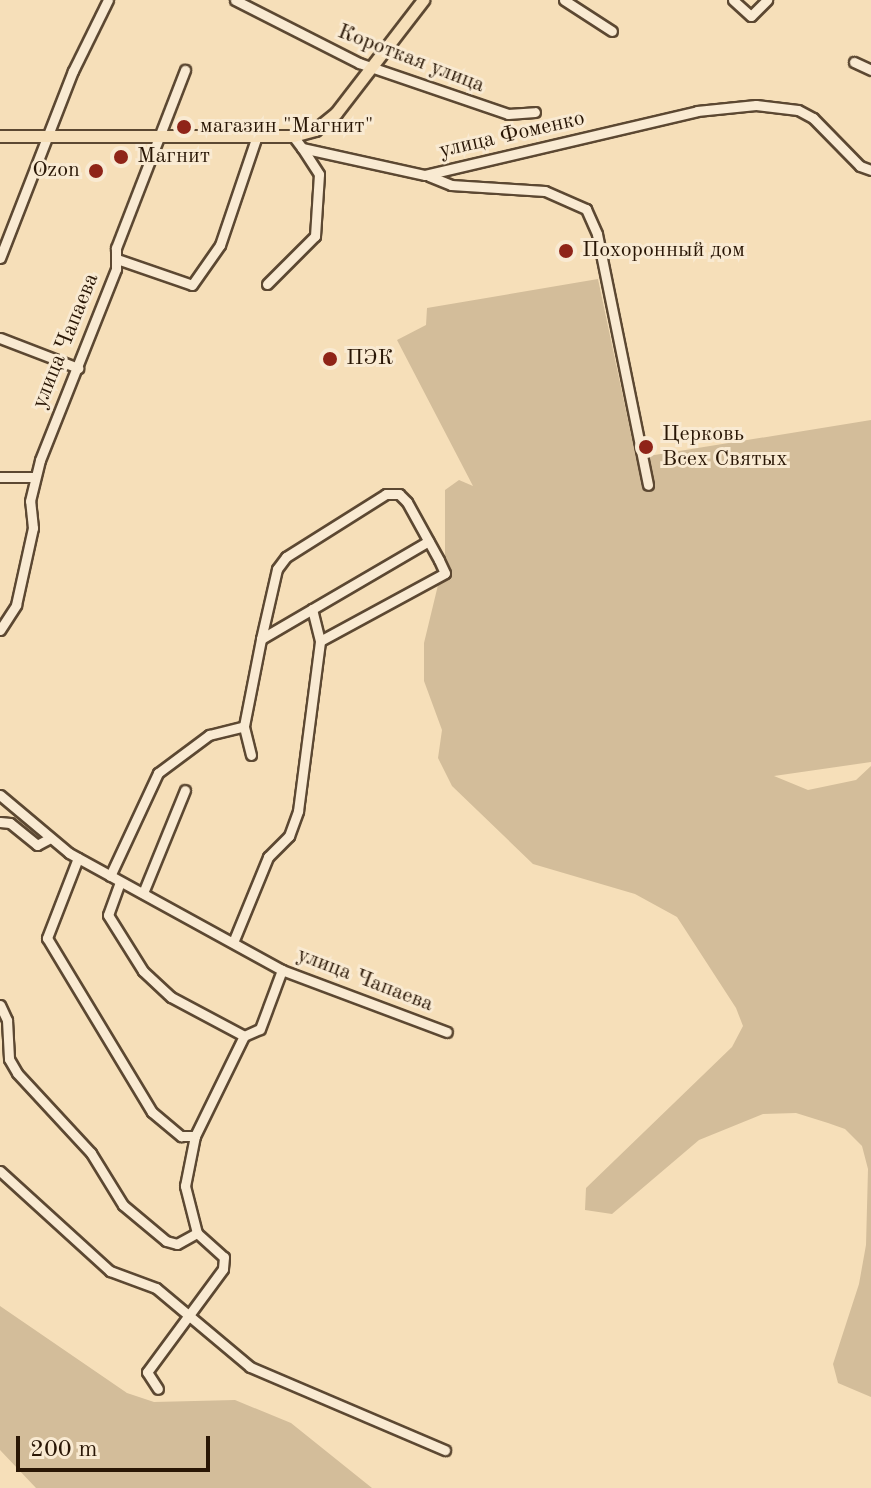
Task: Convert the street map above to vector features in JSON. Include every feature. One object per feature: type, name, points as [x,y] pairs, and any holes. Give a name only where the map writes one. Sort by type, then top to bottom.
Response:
[{"type":"main road","points":[[0,136],[293,136],[327,122],[423,0]]},
{"type":"street","points":[[0,258],[47,137],[108,0]]},
{"type":"street","name":"Короткая улица","points":[[235,0],[373,66],[475,105],[508,114],[535,112]]},
{"type":"street","points":[[564,0],[612,31]]},
{"type":"street","points":[[733,0],[751,16],[767,0]]},
{"type":"street","points":[[854,62],[871,70]]},
{"type":"street","name":"улица Чапаева","points":[[0,630],[16,605],[33,528],[35,477],[117,259],[116,248],[185,70]]},
{"type":"street","name":"улица Фоменко","points":[[302,148],[425,175],[697,111],[756,105],[798,110],[813,118],[860,166],[871,170]]},
{"type":"street","points":[[117,259],[192,285],[220,245],[257,136]]},
{"type":"street","points":[[267,284],[315,236],[319,174],[293,136]]},
{"type":"street","points":[[425,175],[451,185],[545,191],[586,209],[597,234],[648,485]]},
{"type":"street","points":[[0,338],[78,368]]},
{"type":"street","points":[[0,477],[35,477]]},
{"type":"street","points":[[251,755],[244,726],[277,569],[286,557],[386,494],[399,494],[407,502],[445,573],[320,641]]},
{"type":"street","points":[[261,639],[429,541]]},
{"type":"street","points":[[234,940],[268,857],[295,822],[320,641],[312,609]]},
{"type":"street","points":[[110,876],[158,773],[209,735],[244,726]]},
{"type":"street","points":[[143,893],[185,790]]},
{"type":"street","name":"улица Чапаева","points":[[0,795],[78,858],[234,940],[282,970],[447,1032]]},
{"type":"street","points":[[0,822],[10,823],[37,845],[50,838]]},
{"type":"street","points":[[78,858],[47,938],[152,1112],[174,1132],[195,1136]]},
{"type":"street","points":[[120,882],[108,915],[133,959],[171,997],[244,1036]]},
{"type":"street","points":[[158,1389],[147,1372],[225,1263],[197,1233],[185,1186],[195,1136],[244,1036],[260,1029],[282,970]]},
{"type":"street","points":[[0,1005],[7,1020],[9,1059],[17,1073],[99,1163],[123,1205],[166,1241],[177,1244],[197,1233]]},
{"type":"street","points":[[0,1171],[110,1271],[156,1288],[250,1367],[445,1450]]},
{"type":"shaded area","points":[[598,279],[636,458],[871,420],[871,762],[774,776],[808,790],[856,780],[871,766],[871,1397],[838,1383],[833,1364],[859,1284],[866,1245],[868,1169],[862,1146],[845,1129],[828,1123],[796,1113],[763,1114],[699,1140],[612,1214],[585,1210],[586,1188],[732,1047],[743,1026],[736,1008],[677,917],[635,894],[533,864],[452,786],[438,758],[442,730],[424,681],[424,643],[445,556],[445,490],[459,480],[473,486],[397,340],[426,325],[427,308]]},
{"type":"shaded area","points":[[0,1306],[127,1393],[154,1402],[235,1400],[291,1423],[372,1488],[36,1488],[0,1450]]},
{"type":"place","name":"магазин \"Магнит\"","points":[[184,127]]},
{"type":"place","name":"Магнит","points":[[121,157]]},
{"type":"place","name":"Ozon","points":[[96,171]]},
{"type":"place","name":"Похоронный дом","points":[[566,251]]},
{"type":"place","name":"ПЭК","points":[[330,359]]},
{"type":"place","name":"Церковь Всех Святых","points":[[646,447]]}]
